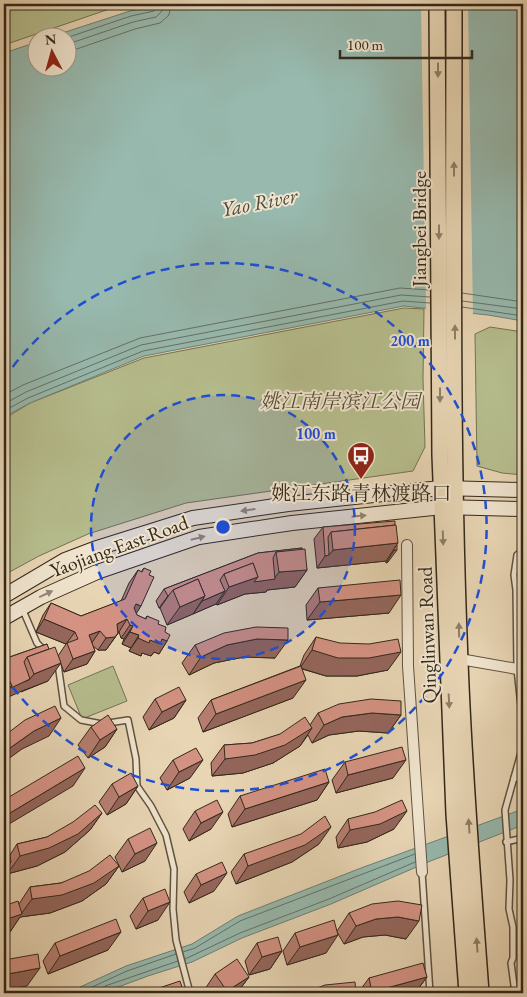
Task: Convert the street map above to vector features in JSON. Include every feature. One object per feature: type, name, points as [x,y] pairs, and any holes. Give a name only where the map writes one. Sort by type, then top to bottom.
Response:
[{"type":"main road","name":"Jiangbei Bridge","points":[[437,4],[440,455]]},
{"type":"main road","name":"Jiangbei Bridge","points":[[454,4],[455,450]]},
{"type":"main road","name":"Qinglinwan Road","points":[[448,488],[455,450]]},
{"type":"main road","name":"Qinglinwan Road","points":[[440,455],[448,488],[460,659],[467,801],[464,852]]},
{"type":"main road","name":"Yaojiang East Road","points":[[4,596],[65,560],[194,518],[288,504],[448,488],[523,490]]},
{"type":"main road","name":"Qinglinwan Road","points":[[449,507],[454,814],[464,852]]},
{"type":"main road","name":"Yaojiang East Road","points":[[4,618],[41,596],[96,572],[199,537],[292,523],[449,507],[523,509]]},
{"type":"main road","points":[[464,852],[467,993]]},
{"type":"main road","points":[[464,852],[481,993]]},
{"type":"street","points":[[407,544],[408,666],[422,872]]},
{"type":"street","points":[[460,659],[517,669]]},
{"type":"lane","points":[[515,993],[511,963],[513,958],[513,927],[509,909],[510,880],[504,810],[522,749],[514,575],[517,555],[523,550]]},
{"type":"lane","points":[[22,608],[38,643],[58,664],[64,706],[81,720],[102,724],[128,720],[136,759],[137,786],[151,806],[166,835],[174,869],[173,909],[176,940],[190,993]]},
{"type":"lane","points":[[514,778],[523,779]]},
{"type":"lane","points":[[506,840],[523,838]]},
{"type":"lane","points":[[422,872],[430,993]]},
{"type":"green space","points":[[4,4],[124,4],[54,28],[28,28],[28,37],[4,45]]},
{"type":"green space","name":"姚江南岸滨江公园","points":[[404,308],[424,309],[423,379],[425,447],[413,471],[186,503],[88,534],[39,556],[4,575],[4,419],[30,403],[144,358]]},
{"type":"green space","points":[[490,327],[523,332],[523,475],[502,473],[477,466],[475,334]]},
{"type":"green space","points":[[113,666],[127,701],[82,719],[68,685]]},
{"type":"water","name":"Yao River","points":[[163,4],[523,4],[523,321],[488,315],[404,306],[144,356],[30,403],[4,417],[4,53],[28,45],[28,78],[78,78],[78,28],[130,11]]},
{"type":"water","points":[[523,809],[523,825],[428,862],[331,904],[242,938],[192,962],[102,993],[67,993],[126,966],[192,944],[238,916],[361,868]]},
{"type":"pier","points":[[421,4],[468,4],[473,315],[426,310]]},
{"type":"building","points":[[395,521],[395,525],[331,532],[328,537],[329,555],[325,556],[323,527]]},
{"type":"building","points":[[396,525],[398,543],[333,550],[331,532]]},
{"type":"building","points":[[302,548],[303,550],[276,552],[273,558],[275,579],[254,582],[258,577],[253,563],[224,574],[220,580],[225,591],[202,601],[205,596],[198,579],[173,590],[168,596],[164,589],[258,553]]},
{"type":"building","points":[[305,549],[307,570],[279,572],[276,552]]},
{"type":"building","points":[[253,563],[258,577],[229,587],[224,574]]},
{"type":"building","points":[[144,568],[151,571],[149,575],[154,577],[141,606],[136,604],[134,608],[137,615],[146,619],[147,616],[159,621],[158,624],[166,627],[165,632],[170,635],[167,641],[162,639],[160,644],[150,640],[149,643],[138,638],[139,635],[130,632],[133,626],[130,625],[127,619],[117,624],[118,633],[115,637],[106,638],[100,631],[89,635],[95,651],[73,659],[67,643],[78,639],[75,632],[44,619],[51,603],[81,616],[125,599],[138,570],[142,572]]},
{"type":"building","points":[[198,579],[205,596],[180,607],[173,590]]},
{"type":"building","points":[[400,580],[401,595],[320,602],[318,588]]},
{"type":"building","points":[[256,627],[288,628],[288,640],[257,639],[227,645],[201,657],[195,645],[224,633]]},
{"type":"building","points":[[316,637],[340,643],[369,644],[398,639],[401,652],[369,658],[338,658],[312,650]]},
{"type":"building","points":[[47,644],[49,649],[27,657],[24,662],[30,679],[11,688],[12,686],[4,670],[4,659]]},
{"type":"building","points":[[55,647],[61,663],[34,674],[27,657]]},
{"type":"building","points":[[301,666],[306,680],[216,714],[211,700]]},
{"type":"building","points":[[4,670],[12,686],[4,690]]},
{"type":"building","points":[[179,687],[186,700],[162,712],[155,699]]},
{"type":"building","points":[[371,699],[401,701],[401,715],[372,713],[342,717],[324,725],[318,713],[339,704]]},
{"type":"building","points":[[55,706],[61,718],[34,731],[10,748],[4,755],[4,736],[25,720]]},
{"type":"building","points":[[108,715],[117,729],[100,740],[91,727]]},
{"type":"building","points":[[305,717],[312,728],[285,745],[255,755],[225,759],[224,745],[252,743],[280,734]]},
{"type":"building","points":[[402,747],[406,760],[348,775],[345,762]]},
{"type":"building","points":[[196,748],[203,760],[179,772],[173,760]]},
{"type":"building","points":[[78,756],[85,768],[4,815],[4,800]]},
{"type":"building","points":[[325,769],[329,782],[245,809],[240,796]]},
{"type":"building","points":[[131,773],[138,786],[119,797],[112,784]]},
{"type":"building","points":[[217,800],[223,812],[201,823],[195,811]]},
{"type":"building","points":[[402,800],[407,811],[380,824],[350,830],[348,819],[375,812]]},
{"type":"building","points":[[95,805],[102,813],[78,834],[49,848],[20,856],[17,844],[47,837],[73,822]]},
{"type":"building","points":[[325,816],[331,827],[305,845],[248,866],[244,854],[301,834]]},
{"type":"building","points":[[150,828],[157,843],[135,854],[128,839]]},
{"type":"building","points":[[9,849],[11,862],[4,864],[4,850]]},
{"type":"building","points":[[110,855],[119,866],[94,883],[62,895],[32,899],[30,887],[61,883],[89,871]]},
{"type":"building","points":[[222,862],[227,873],[201,885],[196,874]]},
{"type":"building","points":[[165,889],[170,902],[148,911],[143,898]]},
{"type":"building","points":[[18,901],[22,914],[4,920],[4,906]]},
{"type":"building","points":[[398,901],[422,905],[419,921],[398,917],[376,919],[356,926],[349,913],[372,904]]},
{"type":"building","points":[[116,919],[121,932],[60,956],[55,943]]},
{"type":"building","points":[[334,920],[338,935],[300,947],[295,933]]},
{"type":"building","points":[[278,937],[282,951],[262,957],[257,943]]},
{"type":"building","points":[[38,954],[40,968],[4,976],[4,960]]},
{"type":"building","points":[[237,959],[249,977],[227,991],[215,974]]},
{"type":"building","points":[[423,963],[427,977],[372,992],[369,978]]},
{"type":"building","points":[[180,981],[184,993],[144,993]]},
{"type":"building","points":[[355,982],[356,993],[304,993],[325,985]]},
{"type":"place","name":"姚江东路青林渡路口","points":[[361,480]]}]
